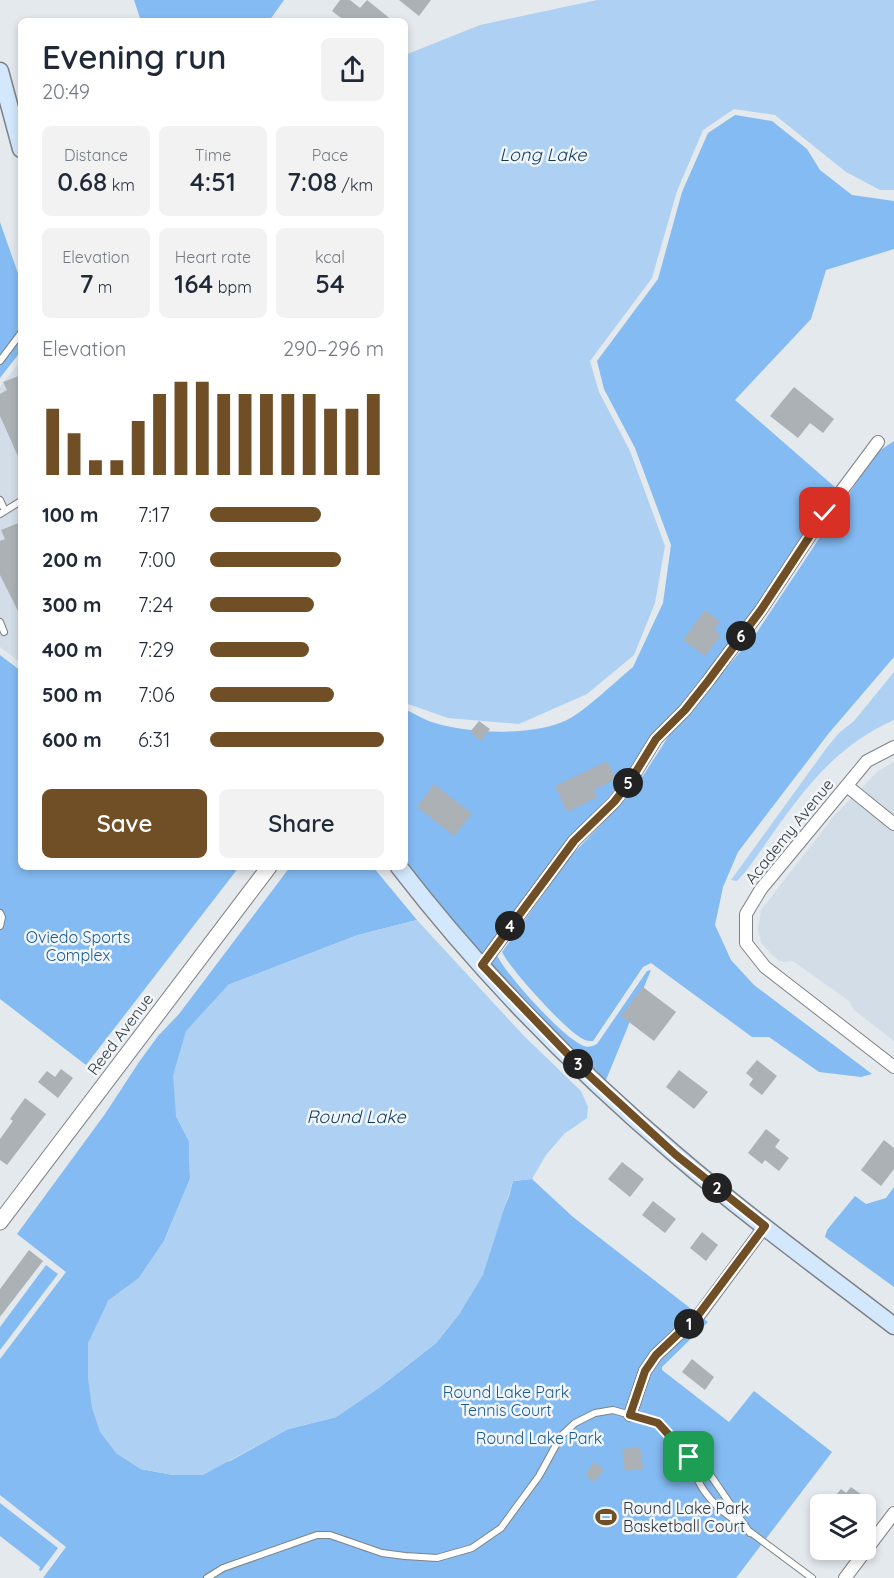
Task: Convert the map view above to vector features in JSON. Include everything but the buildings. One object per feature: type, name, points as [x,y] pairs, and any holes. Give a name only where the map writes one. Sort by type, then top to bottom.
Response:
[{"type":"main road","points":[[0,71],[18,137]]},
{"type":"main road","points":[[402,870],[482,965],[590,1076],[676,1155],[894,1326]]},
{"type":"street","points":[[482,965],[574,841],[614,802],[629,783],[656,739],[685,710],[761,610],[825,513],[878,442]]},
{"type":"street","name":"Academy Avenue","points":[[894,747],[867,761],[761,889],[746,915],[746,943],[765,967],[894,1067]]},
{"type":"street","points":[[847,786],[894,824]]},
{"type":"street","name":"Reed Avenue","points":[[0,1222],[267,870]]},
{"type":"street","points":[[630,1415],[645,1371],[656,1355],[699,1314],[765,1226]]},
{"type":"street","points":[[845,1578],[894,1513]]},
{"type":"lane","points":[[0,361],[18,337]]},
{"type":"lane","points":[[0,500],[2,512],[18,503]]},
{"type":"lane","points":[[0,622],[4,632]]},
{"type":"lane","points":[[0,913],[2,917],[0,927]]},
{"type":"lane","points":[[207,1578],[223,1568],[317,1535],[330,1535],[382,1553],[405,1556],[437,1558],[472,1548],[501,1528],[539,1476],[561,1436],[575,1423],[595,1413],[613,1410],[658,1423],[689,1457],[714,1479],[750,1533]]},
{"type":"lane","points":[[689,1457],[699,1486],[708,1498],[750,1533],[812,1578]]},
{"type":"shaded area","points":[[18,364],[18,661],[0,647],[0,387]]},
{"type":"shaded area","points":[[894,762],[894,1041],[854,1010],[849,1001],[793,961],[781,962],[772,955],[761,943],[758,929],[761,910],[834,816],[878,771]]},
{"type":"green space","points":[[134,0],[284,0],[271,18],[140,18]]},
{"type":"green space","points":[[735,115],[772,121],[807,149],[820,170],[852,195],[894,201],[894,249],[826,270],[811,319],[735,400],[836,488],[756,606],[703,677],[680,706],[650,736],[623,780],[609,797],[569,837],[482,954],[408,867],[408,711],[423,719],[449,727],[502,732],[538,729],[574,716],[633,667],[663,603],[671,545],[635,448],[604,389],[597,361],[658,279],[682,192],[708,133]]},
{"type":"green space","points":[[0,222],[18,273],[18,355],[0,378]]},
{"type":"green space","points":[[894,441],[894,657],[829,733],[738,852],[723,887],[715,925],[731,960],[754,985],[872,1074],[861,1077],[819,1072],[769,1037],[752,1037],[651,963],[643,967],[593,1041],[584,1040],[539,999],[502,952],[569,858],[633,791],[670,734],[757,632],[876,453]]},
{"type":"green space","name":"Oviedo Sports Complex","points":[[0,655],[18,669],[18,870],[237,870],[86,1065],[0,999]]},
{"type":"green space","name":"Round Lake Park","points":[[288,870],[375,870],[417,920],[358,935],[228,985],[176,1116],[189,1141],[190,1179],[164,1241],[139,1278],[108,1301],[116,1453],[141,1469],[173,1475],[230,1461],[288,1429],[336,1417],[380,1387],[436,1343],[460,1313],[509,1196],[513,1181],[532,1179],[573,1217],[708,1322],[662,1367],[662,1370],[729,1422],[754,1391],[832,1452],[736,1578],[43,1578],[66,1547],[0,1495],[0,1359],[66,1272],[17,1234],[105,1114],[158,1036],[179,1014]]},
{"type":"green space","points":[[497,955],[511,976],[547,1017],[571,1038],[586,1047],[597,1044],[647,971],[651,970],[606,1080],[540,1016],[491,964]]},
{"type":"green space","points":[[894,1187],[894,1287],[825,1237],[827,1230],[855,1196],[866,1204],[886,1198]]},
{"type":"green space","points":[[46,1265],[58,1274],[0,1350],[0,1327]]},
{"type":"green space","points":[[0,1503],[58,1548],[41,1571],[40,1567],[0,1536]]},
{"type":"water","name":"Long Lake","points":[[597,0],[894,0],[894,190],[880,190],[846,172],[775,115],[734,109],[703,130],[677,191],[652,278],[590,361],[599,392],[630,451],[665,546],[655,603],[634,655],[587,694],[519,724],[448,718],[408,704],[408,54],[480,25]]},
{"type":"water","points":[[894,672],[894,720],[869,733],[827,766],[794,805],[746,871],[737,881],[731,880],[828,746],[854,721]]},
{"type":"water","name":"Round Lake","points":[[417,920],[523,1035],[581,1091],[588,1107],[587,1118],[564,1134],[546,1155],[532,1179],[513,1181],[483,1275],[460,1313],[436,1343],[380,1387],[336,1417],[288,1429],[203,1475],[173,1475],[141,1469],[116,1453],[100,1432],[92,1408],[88,1378],[88,1343],[108,1301],[139,1278],[164,1241],[190,1179],[189,1141],[176,1116],[173,1075],[186,1031],[228,985],[358,935]]},
{"type":"place","name":"Round Lake Park Basketball Court","points":[[606,1517]]},
{"type":"route","points":[[689,1457],[658,1423],[630,1415],[639,1384],[656,1355],[712,1299],[765,1226],[676,1155],[581,1068],[482,965],[574,841],[614,802],[629,783],[656,739],[685,710],[708,681],[761,610],[825,513]]},
{"type":"park label","name":"Round Lake Park Tennis Court","points":[[506,1401]]}]
